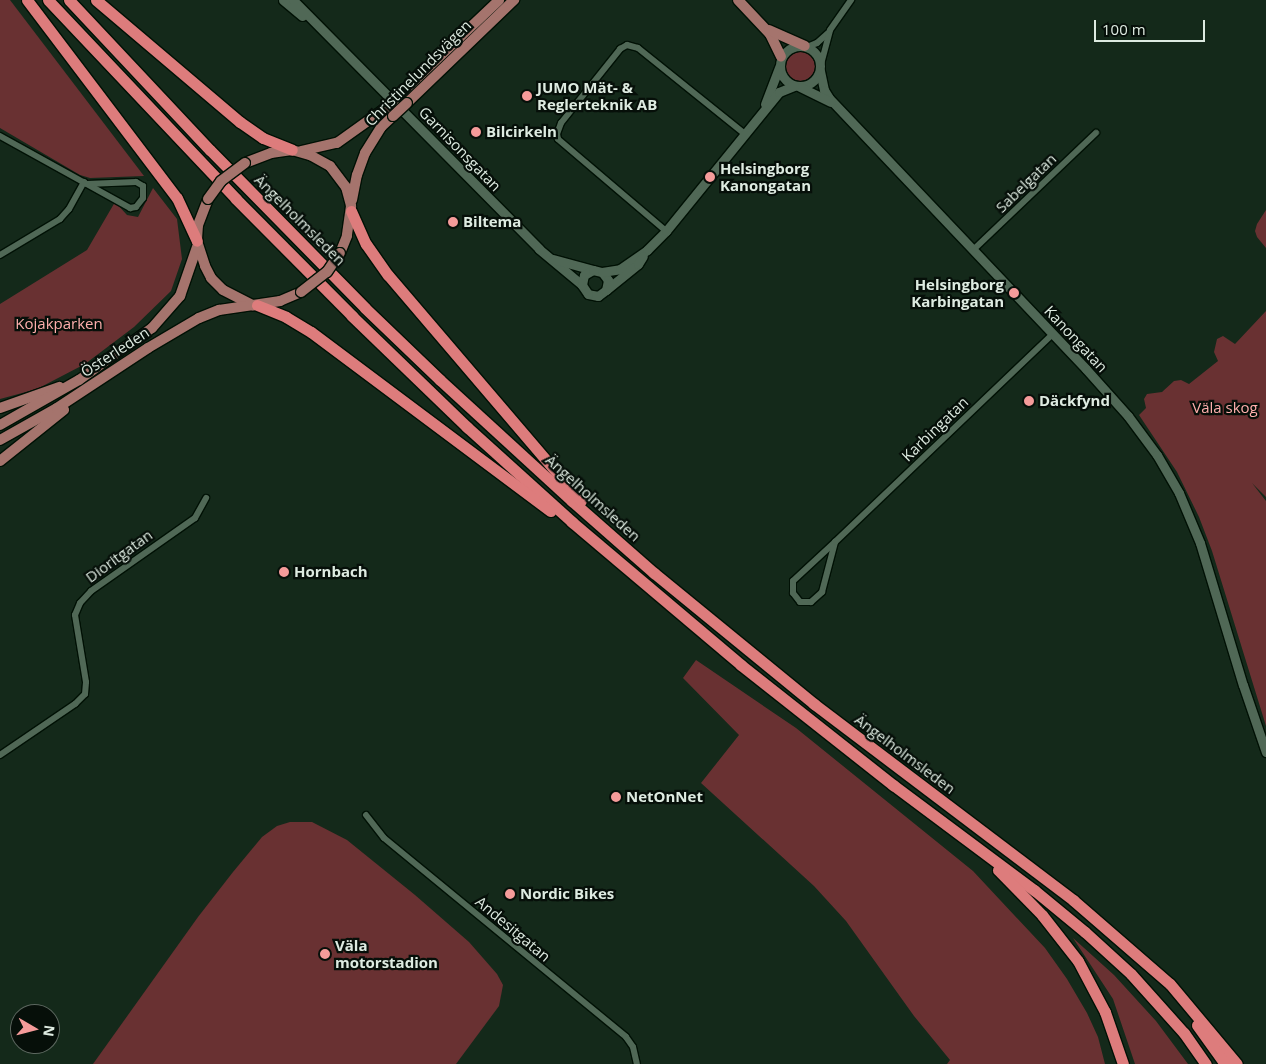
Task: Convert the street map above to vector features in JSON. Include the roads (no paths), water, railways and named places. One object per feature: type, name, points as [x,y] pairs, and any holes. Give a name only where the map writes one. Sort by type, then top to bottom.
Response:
[{"type":"highway","points":[[27,0],[177,198],[197,244]]},
{"type":"highway","name":"Ängelholmsleden","points":[[48,0],[191,152],[352,316],[467,426],[625,568],[787,702],[975,845]]},
{"type":"highway","name":"Ängelholmsleden","points":[[68,0],[210,150],[365,308],[440,380],[610,534],[654,573],[807,698],[1073,900],[1146,964]]},
{"type":"highway","points":[[96,0],[240,122],[263,138],[297,151]]},
{"type":"highway","points":[[351,209],[366,244],[388,275],[610,534]]},
{"type":"highway","points":[[255,305],[286,317],[311,332],[495,468],[591,547],[625,568]]},
{"type":"highway","points":[[975,845],[1042,915],[1078,961],[1105,1012],[1123,1064]]},
{"type":"highway","points":[[975,845],[1078,926],[1131,974],[1184,1033],[1206,1064]]},
{"type":"highway","points":[[1146,964],[1225,1064]]},
{"type":"highway","points":[[1146,964],[1170,984],[1237,1064]]},
{"type":"main road","name":"Christinelundsvägen","points":[[403,99],[499,0]]},
{"type":"main road","name":"Christinelundsvägen","points":[[297,151],[329,146],[345,139],[389,112],[514,0]]},
{"type":"main road","points":[[738,0],[766,28],[775,41],[781,59]]},
{"type":"main road","points":[[766,28],[806,47]]},
{"type":"main road","name":"Christinelundsvägen","points":[[351,209],[360,163],[389,112]]},
{"type":"main road","points":[[297,151],[325,162],[337,172],[346,187],[351,209],[347,236],[340,253],[327,272],[301,292],[280,301],[255,305],[227,293],[215,283],[208,273],[197,244],[200,219],[208,199],[221,181],[245,163],[271,153],[297,151]]},
{"type":"main road","name":"Österleden","points":[[0,425],[103,366],[163,318],[185,286],[197,244]]},
{"type":"main road","name":"Österleden","points":[[0,440],[36,421],[148,348],[199,318],[219,310],[255,305]]},
{"type":"main road","points":[[0,408],[79,380]]},
{"type":"main road","points":[[0,460],[33,436],[92,386]]},
{"type":"street","name":"Garnisonsgatan","points":[[283,0],[330,36]]},
{"type":"street","name":"Garnisonsgatan","points":[[293,0],[527,238],[582,285],[588,294],[592,296],[602,294],[606,290]]},
{"type":"street","points":[[758,118],[781,59],[794,46],[806,47],[817,43],[830,30],[851,0]]},
{"type":"street","points":[[582,285],[584,275],[598,271],[620,269],[647,250],[666,231],[779,92],[812,83],[820,70],[830,30]]},
{"type":"street","points":[[666,231],[558,139],[557,134],[561,123],[620,49],[628,45],[638,48],[745,134]]},
{"type":"street","points":[[806,47],[818,58],[820,70]]},
{"type":"street","points":[[781,59],[782,77],[796,86]]},
{"type":"street","name":"Kanongatan","points":[[820,70],[824,90],[833,103],[1053,334],[1143,435],[1179,493],[1206,561],[1242,685],[1266,752]]},
{"type":"street","name":"Kanongatan","points":[[796,86],[833,103]]},
{"type":"street","name":"Sabelgatan","points":[[973,250],[1096,133]]},
{"type":"street","points":[[0,136],[130,208],[136,207],[143,198],[143,186],[136,182],[85,183]]},
{"type":"street","points":[[0,255],[60,219],[69,209],[85,183]]},
{"type":"street","points":[[606,290],[638,264],[647,250]]},
{"type":"street","name":"Garnisonsgatan","points":[[550,258],[598,271]]},
{"type":"street","points":[[598,271],[608,280],[606,290]]},
{"type":"street","name":"Karbingatan","points":[[835,542],[822,592],[811,602],[800,602],[793,593],[793,581],[1053,334]]},
{"type":"street","name":"Dioritgatan","points":[[0,755],[75,704],[85,694],[86,682],[75,615],[80,603],[91,591],[195,518],[202,509],[206,498]]},
{"type":"street","name":"Andesitgatan","points":[[366,815],[384,838],[626,1037],[633,1047],[637,1064]]},
{"type":"place","name":"JUMO Mät- & Reglerteknik AB","points":[[527,96]]},
{"type":"place","name":"Bilcirkeln","points":[[476,132]]},
{"type":"place","name":"Helsingborg Kanongatan","points":[[710,177]]},
{"type":"place","name":"Biltema","points":[[453,222]]},
{"type":"place","name":"Helsingborg Karbingatan","points":[[1014,293]]},
{"type":"place","name":"Däckfynd","points":[[1029,401]]},
{"type":"place","name":"Hornbach","points":[[284,572]]},
{"type":"place","name":"NetOnNet","points":[[616,797]]},
{"type":"place","name":"Nordic Bikes","points":[[510,894]]},
{"type":"place","name":"Väla motorstadion","points":[[325,954]]},
{"type":"park label","name":"Kojakparken","points":[[59,324]]},
{"type":"park label","name":"Väla skog","points":[[1225,408]]}]
